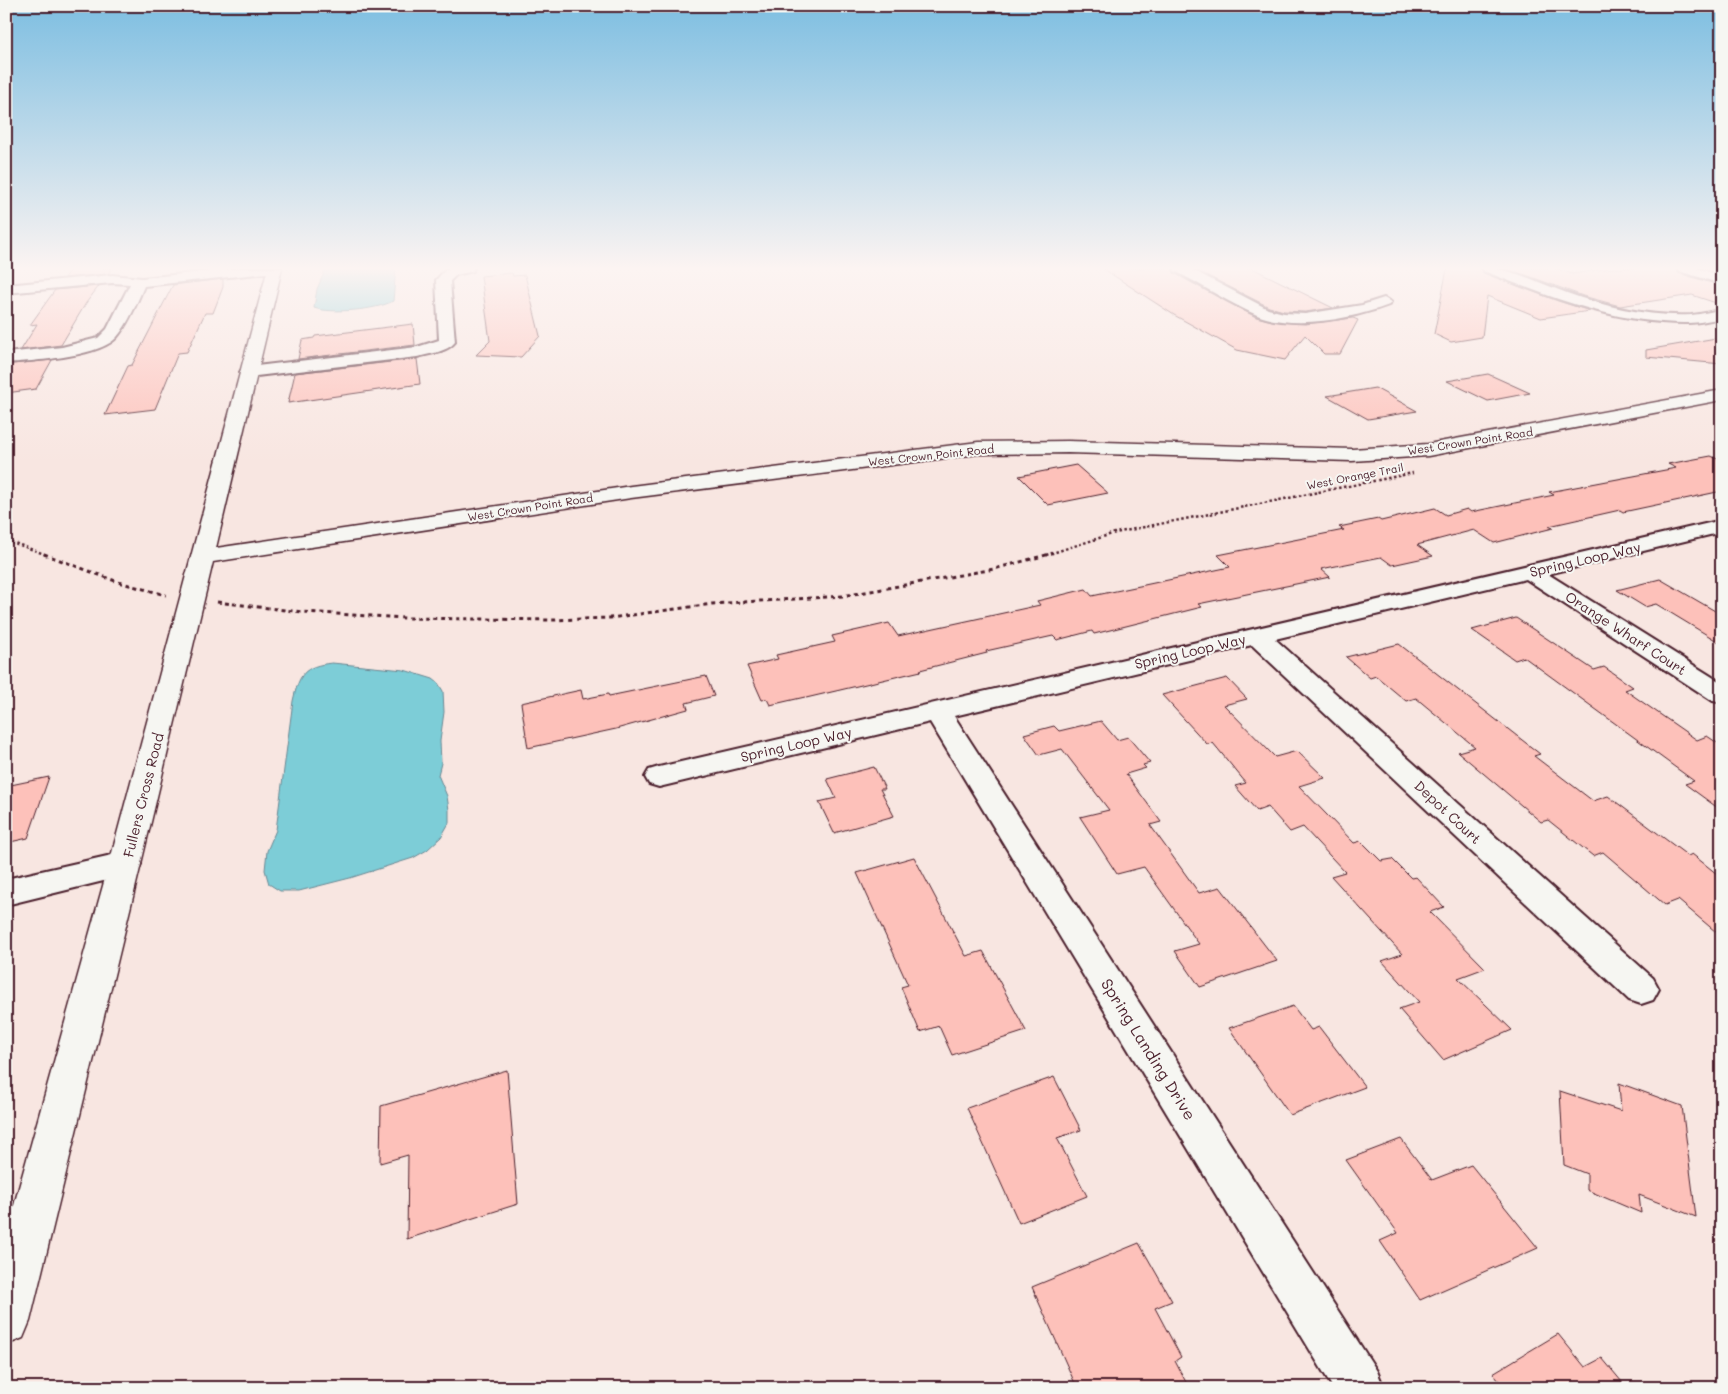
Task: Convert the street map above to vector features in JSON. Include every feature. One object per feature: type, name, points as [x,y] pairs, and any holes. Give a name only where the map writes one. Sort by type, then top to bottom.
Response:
[{"type":"street","points":[[6,358],[56,353],[101,342],[112,333]]},
{"type":"street","name":"Fullers Cross Road","points":[[6,1321],[125,864],[258,333]]},
{"type":"street","points":[[248,372],[417,352],[432,349],[447,342],[447,333]]},
{"type":"street","name":"West Crown Point Road","points":[[202,557],[631,492],[978,448],[1068,447],[1352,455],[1428,450],[1722,395]]},
{"type":"street","name":"Spring Loop Way","points":[[659,777],[1722,526]]},
{"type":"street","name":"Orange Wharf Court","points":[[1530,572],[1722,695]]},
{"type":"street","name":"Depot Court","points":[[1256,635],[1641,989]]},
{"type":"street","name":"Spring Landing Drive","points":[[937,711],[1360,1388]]},
{"type":"street","points":[[6,892],[125,864]]},
{"type":"path","name":"West Orange Trail","points":[[227,603],[302,612],[423,618],[553,620],[610,618],[697,605],[843,596],[994,569],[1041,557],[1114,533],[1418,472]]},
{"type":"path","points":[[6,540],[118,582],[170,596]]},
{"type":"water","points":[[332,663],[404,670],[433,679],[438,683],[443,691],[444,712],[440,741],[441,763],[438,775],[447,796],[449,823],[441,837],[427,850],[413,858],[350,878],[299,891],[280,891],[269,884],[265,870],[267,851],[276,830],[293,701],[300,678],[308,669]]},
{"type":"building","points":[[31,333],[68,333],[61,345],[21,350]]},
{"type":"building","points":[[148,333],[196,333],[187,352],[178,353],[155,409],[105,415],[128,366],[132,365]]},
{"type":"building","points":[[339,333],[414,333],[415,345],[298,359],[302,340],[314,338],[315,336]]},
{"type":"building","points":[[489,333],[539,333],[540,336],[521,357],[476,355],[490,341]]},
{"type":"building","points":[[1206,333],[1351,333],[1340,354],[1324,354],[1305,335],[1285,360],[1237,350]]},
{"type":"building","points":[[1482,333],[1482,337],[1451,342],[1434,334]]},
{"type":"building","points":[[1722,337],[1722,364],[1646,357],[1646,350]]},
{"type":"building","points":[[417,359],[420,384],[288,403],[295,373]]},
{"type":"building","points":[[52,360],[36,389],[6,393],[6,373],[12,364]]},
{"type":"building","points":[[1488,374],[1530,393],[1488,401],[1447,381]]},
{"type":"building","points":[[1375,388],[1417,411],[1368,419],[1327,396]]},
{"type":"building","points":[[1711,456],[1722,461],[1722,491],[1623,512],[1620,510],[1549,526],[1553,528],[1494,543],[1474,530],[1417,545],[1433,556],[1392,565],[1381,557],[1321,569],[1330,577],[1198,604],[1202,607],[1094,634],[1092,631],[1057,640],[1053,636],[986,651],[987,653],[921,671],[806,698],[770,705],[767,699],[762,700],[747,666],[778,659],[776,655],[835,642],[832,636],[889,623],[898,636],[1040,605],[1037,601],[1086,589],[1092,596],[1230,567],[1218,555],[1344,530],[1339,527],[1378,519],[1381,521],[1435,508],[1446,515],[1467,509],[1471,512],[1554,495],[1549,492],[1676,468],[1668,464]]},
{"type":"building","points":[[1076,465],[1108,493],[1048,505],[1019,476]]},
{"type":"building","points":[[1660,579],[1722,615],[1722,644],[1656,604],[1645,607],[1617,590]]},
{"type":"building","points":[[1516,618],[1594,670],[1604,667],[1633,687],[1625,690],[1697,740],[1707,736],[1722,746],[1722,811],[1685,784],[1694,781],[1524,657],[1515,660],[1472,630]]},
{"type":"building","points":[[1399,644],[1540,754],[1534,756],[1593,801],[1608,796],[1688,856],[1692,854],[1722,878],[1722,937],[1678,900],[1665,905],[1603,852],[1593,856],[1548,820],[1541,822],[1458,752],[1475,747],[1416,698],[1406,701],[1376,676],[1370,678],[1346,657]]},
{"type":"building","points":[[706,676],[714,696],[686,703],[688,709],[616,729],[528,748],[521,703],[581,690],[583,699],[608,694],[609,696]]},
{"type":"building","points":[[1227,678],[1247,699],[1224,705],[1275,757],[1297,751],[1325,778],[1299,786],[1354,843],[1361,841],[1381,861],[1392,859],[1411,878],[1416,877],[1444,907],[1430,912],[1485,968],[1458,978],[1512,1030],[1443,1060],[1399,1009],[1419,1002],[1382,961],[1402,954],[1331,876],[1345,872],[1303,827],[1290,832],[1268,807],[1257,811],[1235,786],[1246,783],[1213,743],[1207,744],[1162,695]]},
{"type":"building","points":[[1101,721],[1117,740],[1128,737],[1150,763],[1143,765],[1146,768],[1126,774],[1161,822],[1150,825],[1199,893],[1220,887],[1277,961],[1200,987],[1175,951],[1199,944],[1144,867],[1117,874],[1080,817],[1109,810],[1062,749],[1039,755],[1024,734],[1054,726],[1059,731]]},
{"type":"building","points":[[874,767],[885,789],[880,789],[894,816],[834,833],[819,802],[836,798],[827,779]]},
{"type":"building","points":[[49,777],[28,838],[6,843],[6,786]]},
{"type":"building","points":[[914,857],[966,956],[983,951],[1026,1031],[952,1055],[939,1026],[920,1032],[901,987],[908,985],[857,873]]},
{"type":"building","points":[[1293,1006],[1311,1030],[1319,1027],[1365,1087],[1290,1115],[1229,1028]]},
{"type":"building","points":[[507,1070],[518,1204],[407,1239],[408,1155],[380,1163],[381,1106]]},
{"type":"building","points":[[1054,1077],[1081,1130],[1057,1138],[1087,1196],[1019,1223],[967,1108]]},
{"type":"building","points":[[1619,1083],[1682,1106],[1696,1217],[1639,1195],[1641,1213],[1587,1190],[1587,1174],[1564,1165],[1560,1091],[1621,1111]]},
{"type":"building","points":[[1401,1139],[1432,1180],[1471,1165],[1538,1248],[1420,1300],[1380,1241],[1398,1233],[1346,1160]]},
{"type":"building","points":[[1139,1243],[1172,1301],[1155,1308],[1181,1357],[1175,1361],[1189,1388],[1077,1388],[1032,1287]]},
{"type":"building","points":[[1558,1334],[1585,1367],[1602,1358],[1627,1388],[1504,1388],[1493,1373]]}]
